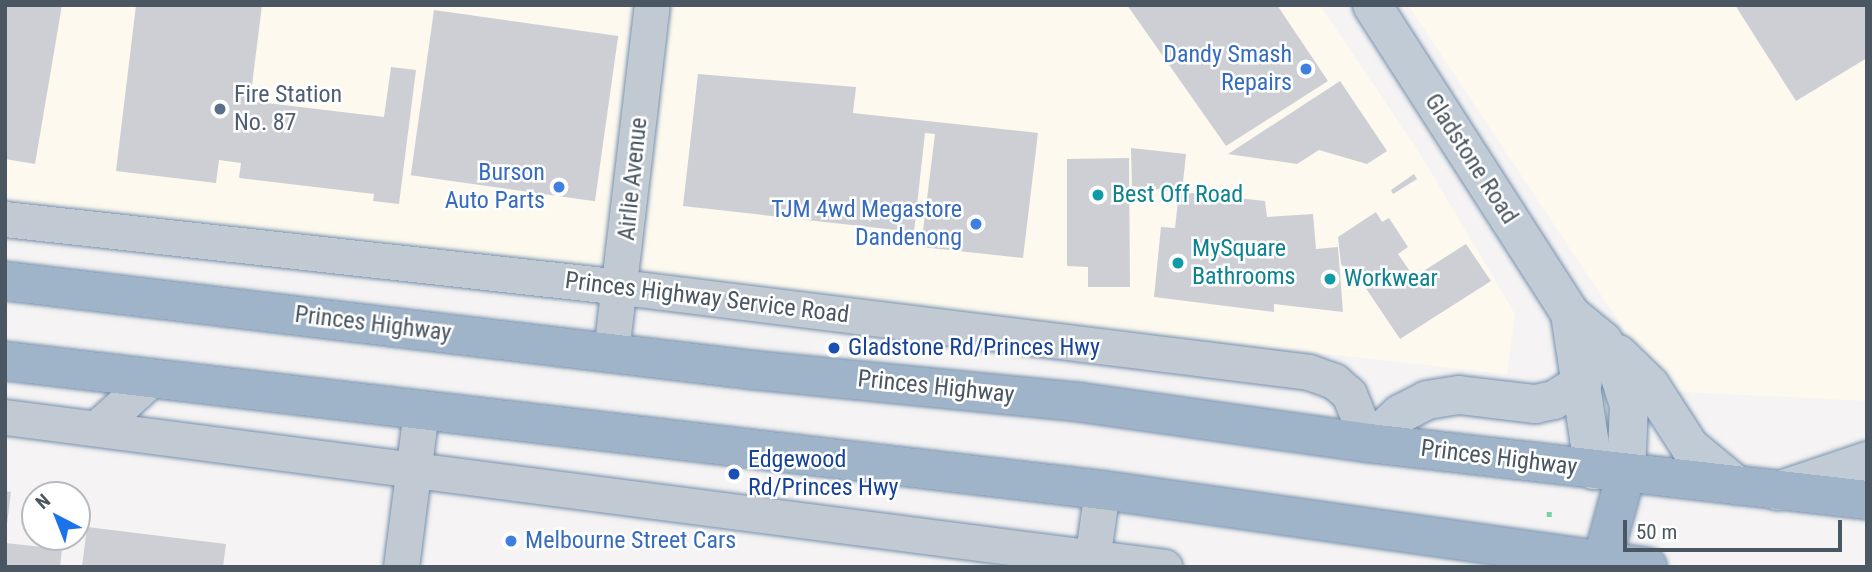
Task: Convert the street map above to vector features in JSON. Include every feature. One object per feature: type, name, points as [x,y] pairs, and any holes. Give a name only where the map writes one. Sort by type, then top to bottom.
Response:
[{"type":"highway","name":"Princes Highway","points":[[5,281],[611,352],[1078,402],[1369,443],[1867,500]]},
{"type":"highway","points":[[5,362],[1102,490],[1539,546],[1601,564],[1648,567]]},
{"type":"highway","points":[[1601,564],[1610,471]]},
{"type":"main road","name":"Gladstone Road","points":[[1372,5],[1570,314],[1603,341],[1628,396],[1631,440],[1610,471]]},
{"type":"main road","name":"Gladstone Road","points":[[1570,314],[1583,382],[1610,471]]},
{"type":"main road","points":[[1603,341],[1650,386],[1690,447],[1736,485]]},
{"type":"main road","points":[[1369,443],[1400,414],[1427,400],[1459,395],[1535,404],[1553,400],[1583,382]]},
{"type":"main road","points":[[1778,491],[1867,461]]},
{"type":"street","name":"Airlie Avenue","points":[[611,352],[621,287],[652,5]]},
{"type":"street","name":"Princes Highway Service Road","points":[[5,219],[621,287],[1309,372],[1335,381],[1349,394],[1369,443]]},
{"type":"street","points":[[98,428],[152,378]]},
{"type":"street","points":[[401,567],[421,411]]},
{"type":"street","points":[[5,417],[413,468],[1091,563],[1164,567]]},
{"type":"street","points":[[1091,563],[1102,490]]},
{"type":"path","points":[[1539,546],[1549,510]]},
{"type":"shaded area","points":[[5,5],[1320,5],[1419,152],[1515,314],[1507,374],[609,275],[5,202]]},
{"type":"shaded area","points":[[1408,5],[1867,5],[1867,401],[1665,391]]},
{"type":"building","points":[[5,5],[62,5],[35,164],[5,159]]},
{"type":"building","name":"Fire Station No. 87","points":[[136,5],[262,5],[250,101],[384,117],[391,67],[416,70],[399,204],[373,201],[374,194],[239,178],[241,163],[219,160],[216,183],[116,171]]},
{"type":"building","points":[[1127,5],[1277,5],[1328,81],[1226,146]]},
{"type":"building","points":[[1735,5],[1867,5],[1867,58],[1796,101]]},
{"type":"building","points":[[434,10],[618,36],[595,201],[411,175]]},
{"type":"building","points":[[698,74],[856,87],[853,113],[1038,133],[1023,258],[921,247],[935,134],[925,133],[914,232],[683,206]]},
{"type":"building","points":[[1340,81],[1387,151],[1367,164],[1319,150],[1297,164],[1228,154]]},
{"type":"building","points":[[1131,148],[1186,154],[1182,192],[1265,201],[1267,217],[1313,214],[1316,249],[1338,247],[1343,312],[1274,304],[1274,312],[1154,297],[1161,227],[1175,228],[1179,192],[1132,186]]},
{"type":"building","name":"Best Off Road","points":[[1129,158],[1130,287],[1088,287],[1088,267],[1067,266],[1067,159]]},
{"type":"building","points":[[1414,174],[1417,179],[1393,194],[1391,190]]},
{"type":"building","points":[[1376,212],[1382,222],[1389,218],[1408,247],[1398,254],[1414,277],[1466,244],[1491,281],[1400,339],[1359,278],[1353,282],[1341,264],[1338,237]]},
{"type":"building","points":[[5,491],[11,492],[7,524],[5,524]]},
{"type":"building","points":[[91,527],[226,544],[223,567],[82,567],[84,551],[91,551]]},
{"type":"building","points":[[5,543],[21,545],[21,551],[62,551],[60,567],[5,567]]},
{"type":"place","name":"Dandy Smash Repairs","points":[[1306,69]]},
{"type":"place","name":"Fire Station No. 87","points":[[220,109]]},
{"type":"place","name":"Burson Auto Parts","points":[[559,187]]},
{"type":"place","name":"Best Off Road","points":[[1098,195]]},
{"type":"place","name":"TJM 4wd Megastore Dandenong","points":[[976,224]]},
{"type":"place","name":"MySquare Bathrooms","points":[[1178,263]]},
{"type":"place","name":"Workwear","points":[[1330,279]]},
{"type":"place","name":"Gladstone Rd/Princes Hwy","points":[[834,348]]},
{"type":"place","name":"Edgewood Rd/Princes Hwy","points":[[734,474]]},
{"type":"place","name":"Melbourne Street Cars","points":[[511,541]]}]
